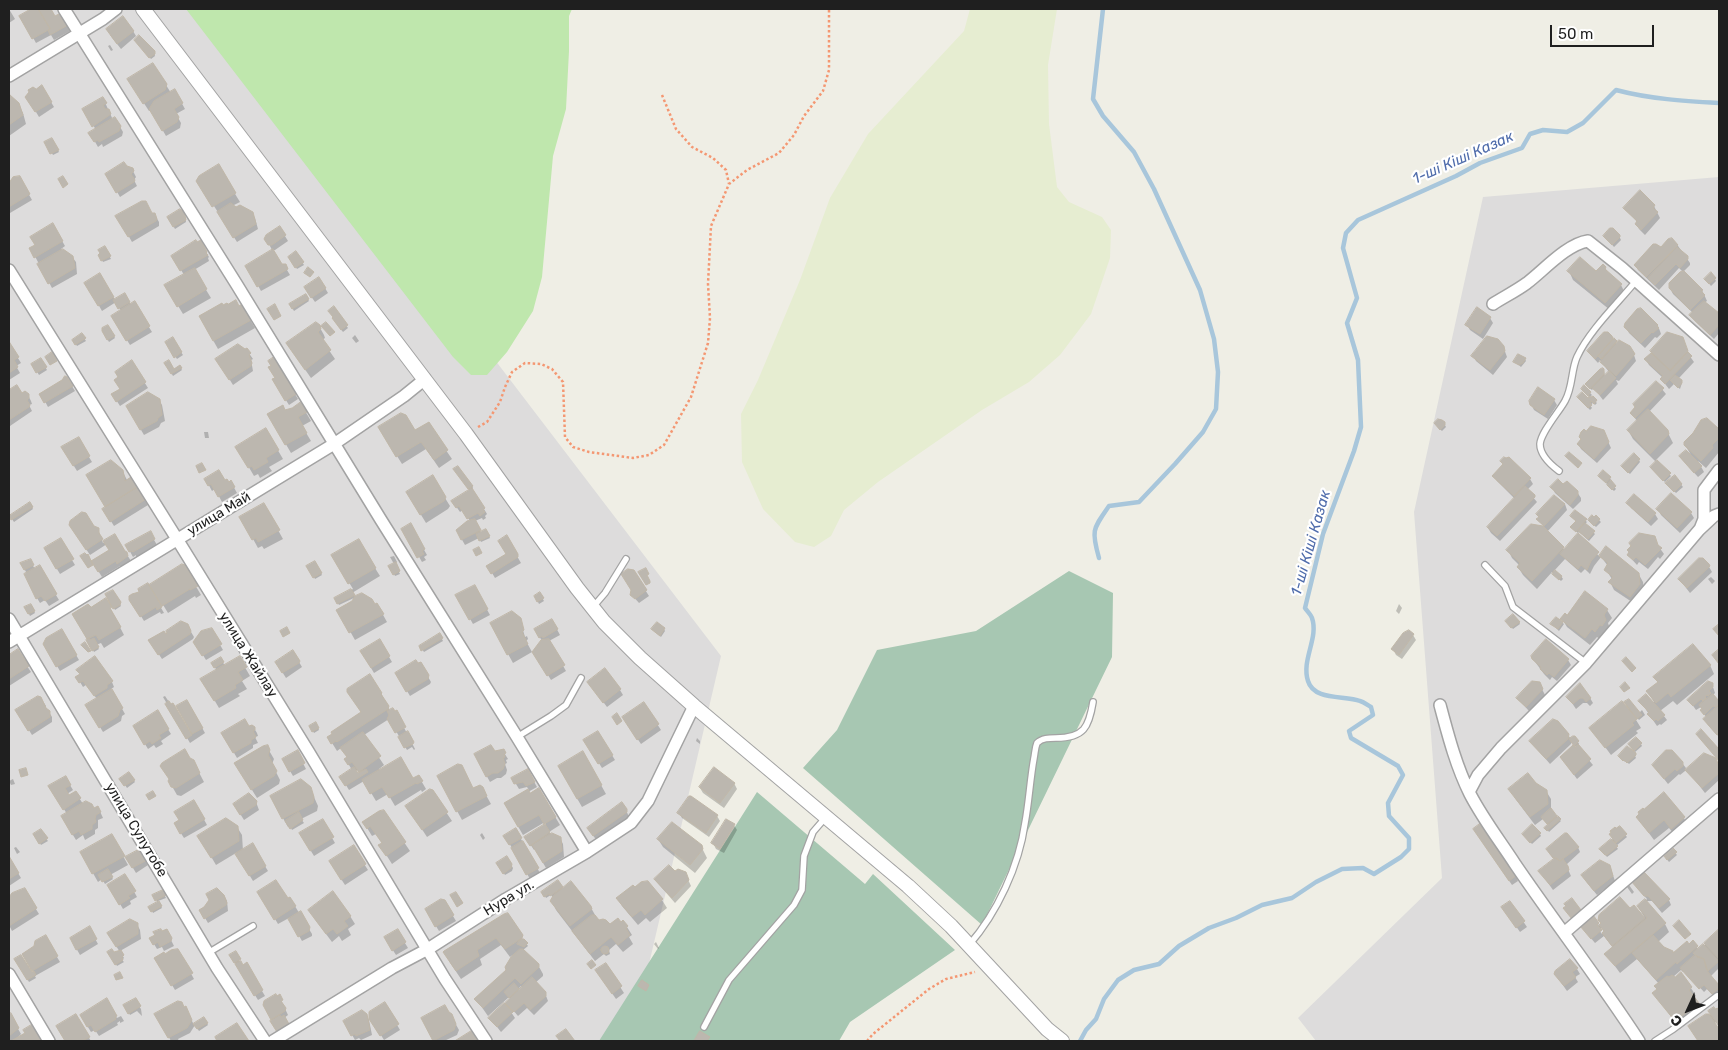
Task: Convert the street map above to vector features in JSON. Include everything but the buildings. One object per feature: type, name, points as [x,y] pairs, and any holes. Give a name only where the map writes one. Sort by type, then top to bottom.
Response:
[{"type":"street","points":[[64,9],[237,285],[587,852]]},
{"type":"street","points":[[9,76],[79,34],[116,9]]},
{"type":"street","points":[[143,9],[466,434],[604,622],[640,658],[694,706],[908,886],[968,945],[1047,1029],[1062,1041]]},
{"type":"street","points":[[1493,304],[1525,284],[1557,258],[1582,242],[1588,241],[1719,355]]},
{"type":"street","name":"улица Жайлау","points":[[9,270],[178,539],[486,1041]]},
{"type":"street","name":"улица Май","points":[[9,642],[334,444],[424,380]]},
{"type":"street","points":[[1699,530],[1704,519],[1704,490],[1719,470]]},
{"type":"street","points":[[1469,792],[1478,775],[1496,754],[1586,663],[1699,530],[1714,516],[1719,514]]},
{"type":"street","name":"улица Сулутобе","points":[[9,619],[208,952],[264,1041]]},
{"type":"street","points":[[1440,705],[1451,745],[1469,792],[1482,816],[1564,934],[1610,996],[1639,1041]]},
{"type":"street","name":"Нура ул.","points":[[273,1041],[392,968],[428,949],[631,823],[648,801],[694,706]]},
{"type":"street","points":[[1564,934],[1719,799]]},
{"type":"street","points":[[9,974],[49,1041]]},
{"type":"lane","points":[[1559,472],[1542,452],[1540,442],[1566,399],[1573,377],[1575,360],[1583,344],[1636,281]]},
{"type":"lane","points":[[593,608],[626,560]]},
{"type":"lane","points":[[1485,564],[1505,586],[1514,607],[1586,663]]},
{"type":"lane","points":[[517,737],[566,705],[581,678]]},
{"type":"lane","points":[[968,945],[989,918],[1009,879],[1020,852],[1037,743],[1041,740],[1067,738],[1081,734],[1089,721],[1093,702]]},
{"type":"lane","points":[[704,1027],[730,980],[794,905],[802,890],[804,856],[813,832],[826,817]]},
{"type":"lane","points":[[208,952],[253,926]]},
{"type":"lane","points":[[1655,1041],[1718,996]]},
{"type":"path","points":[[466,434],[487,422],[500,402],[504,387],[512,372],[525,363],[541,364],[552,369],[562,382],[565,437],[573,447],[589,452],[633,458],[649,455],[664,445],[691,397],[708,343],[710,318],[708,284],[712,226],[729,184],[747,170],[779,153],[794,135],[804,116],[823,91],[829,70],[829,9]]},
{"type":"path","points":[[662,95],[676,130],[692,147],[713,158],[726,170],[729,184]]},
{"type":"path","points":[[867,1041],[872,1034],[929,989],[946,979],[991,969]]},
{"type":"shaded area","points":[[9,9],[227,9],[721,656],[631,1041],[9,1041]]},
{"type":"shaded area","points":[[1719,177],[1719,1041],[1316,1041],[1298,1018],[1442,878],[1414,512],[1483,197]]},
{"type":"green space","points":[[186,9],[572,9],[569,16],[566,109],[553,156],[542,277],[533,311],[507,352],[487,375],[471,375],[453,357]]},
{"type":"green space","points":[[970,9],[1057,9],[1048,65],[1049,124],[1057,187],[1069,202],[1102,217],[1111,230],[1110,258],[1091,314],[1060,355],[1029,382],[982,410],[878,482],[844,510],[831,536],[814,547],[795,542],[763,509],[742,462],[741,414],[758,380],[800,280],[830,198],[868,134],[964,31]]},
{"type":"green space","points":[[1069,571],[1113,593],[1112,657],[982,925],[803,768],[837,730],[877,650],[976,631]]},
{"type":"green space","points":[[757,792],[865,884],[873,874],[955,950],[850,1022],[839,1041],[599,1041]]},
{"type":"waterway","points":[[1099,558],[1094,535],[1097,525],[1109,506],[1139,502],[1203,432],[1216,409],[1218,372],[1214,339],[1200,290],[1154,189],[1134,152],[1103,116],[1093,99],[1103,9]]},
{"type":"waterway","name":"1-ші Кіші Казак","points":[[1080,1041],[1086,1030],[1096,1019],[1104,999],[1118,980],[1134,970],[1159,964],[1179,946],[1209,928],[1236,918],[1262,905],[1292,898],[1316,882],[1342,869],[1363,868],[1374,874],[1401,857],[1409,849],[1409,838],[1389,816],[1388,803],[1403,775],[1398,766],[1351,738],[1349,731],[1373,715],[1371,707],[1354,699],[1323,695],[1317,692],[1311,687],[1306,673],[1314,626],[1305,608],[1323,534],[1361,427],[1358,360],[1347,323],[1357,298],[1343,248],[1346,233],[1358,220],[1456,176],[1480,163],[1522,148],[1530,134],[1543,130],[1567,132],[1583,123],[1616,90],[1654,98],[1719,103]]}]
